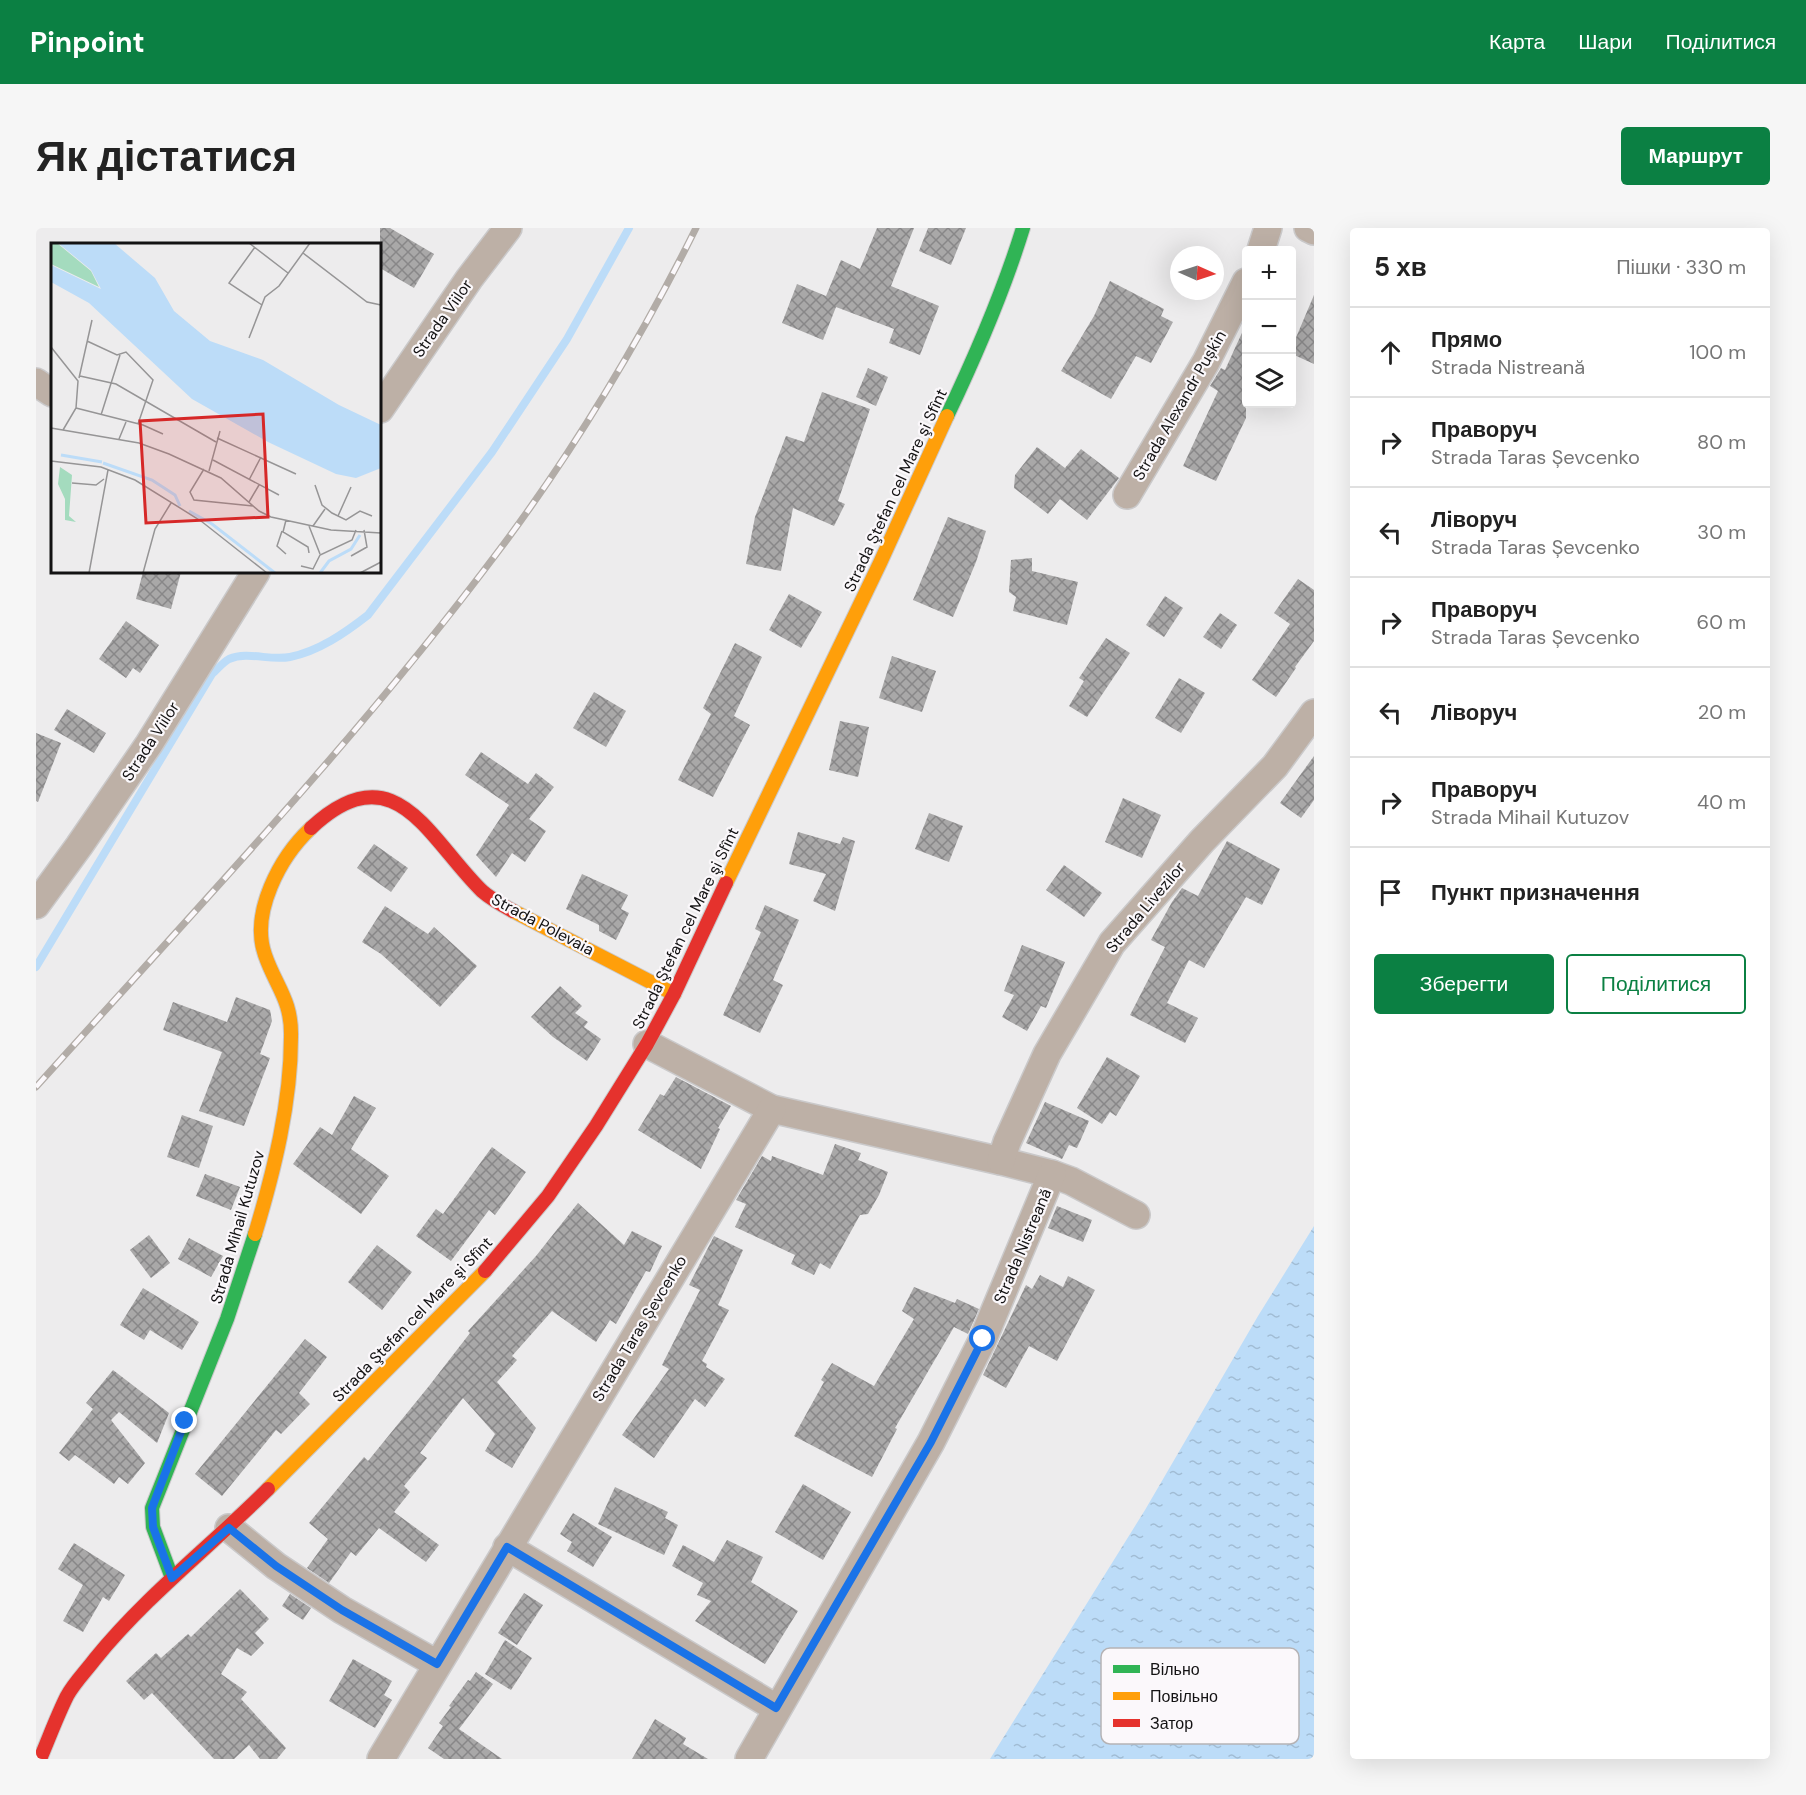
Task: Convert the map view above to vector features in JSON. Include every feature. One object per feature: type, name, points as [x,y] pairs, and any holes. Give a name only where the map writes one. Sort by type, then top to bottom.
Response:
[{"type":"main road","name":"Strada Ştefan cel Mare şi Sfînt","points":[[40,1759],[68,1694],[124,1625],[172,1578],[229,1528],[494,1262],[548,1196],[596,1126],[647,1044],[674,994],[880,563],[982,341],[1023,228]]},
{"type":"main road","name":"Strada Polevaia","points":[[369,797],[398,805],[424,824],[441,840],[483,892],[501,905],[674,994]]},
{"type":"main road","name":"Strada Mihail Kutuzov","points":[[172,1578],[153,1527],[152,1508],[234,1301],[266,1197],[286,1097],[291,1024],[288,1006],[262,946],[265,908],[274,875],[295,845],[313,825],[347,803],[369,797]]},
{"type":"street","name":"Strada Viilor","points":[[381,408],[507,228]]},
{"type":"street","points":[[1262,246],[1268,228]]},
{"type":"street","points":[[1308,228],[1314,231]]},
{"type":"street","name":"Strada Alexandr Pușkin","points":[[1128,495],[1206,362],[1242,290]]},
{"type":"street","points":[[36,382],[51,392]]},
{"type":"street","name":"Strada Viilor","points":[[36,905],[149,744],[255,573]]},
{"type":"street","name":"Strada Livezilor","points":[[1000,1161],[1047,1054],[1112,943],[1202,841],[1275,766],[1314,713]]},
{"type":"street","points":[[647,1044],[772,1108],[1052,1174],[1071,1181],[1136,1215]]},
{"type":"street","name":"Strada Taras Șevcenko","points":[[381,1759],[772,1108]]},
{"type":"street","name":"Strada Nistreană","points":[[749,1759],[776,1708],[946,1414],[983,1339],[1052,1174]]},
{"type":"street","points":[[229,1528],[276,1566],[342,1610],[437,1664]]},
{"type":"street","points":[[507,1547],[776,1708]]},
{"type":"water","points":[[1314,1226],[1314,1759],[990,1759],[1145,1510],[1258,1316]]},
{"type":"building","points":[[380,228],[390,228],[434,254],[414,288],[381,269]]},
{"type":"building","points":[[877,228],[914,228],[891,286],[939,306],[920,355],[889,343],[894,329],[836,307],[823,340],[782,323],[797,284],[826,296],[841,260],[860,269]]},
{"type":"building","points":[[928,228],[966,228],[951,265],[919,251]]},
{"type":"building","points":[[1110,281],[1164,309],[1161,316],[1173,322],[1151,363],[1136,356],[1111,399],[1061,371],[1094,316]]},
{"type":"building","points":[[1314,295],[1314,364],[1296,356],[1296,338]]},
{"type":"building","points":[[1242,333],[1242,408],[1246,408],[1246,418],[1216,481],[1183,466],[1218,391],[1210,386],[1221,368],[1225,370]]},
{"type":"building","points":[[868,368],[888,377],[876,406],[856,397]]},
{"type":"building","points":[[822,392],[870,409],[838,501],[845,504],[834,526],[793,508],[781,571],[746,564],[755,517],[786,436],[804,442]]},
{"type":"building","points":[[1037,447],[1065,468],[1081,449],[1119,478],[1087,520],[1060,499],[1048,514],[1014,488],[1015,475]]},
{"type":"building","points":[[948,517],[986,531],[953,617],[913,600]]},
{"type":"building","points":[[1032,558],[1032,571],[1078,582],[1067,625],[1013,611],[1016,597],[1009,592],[1011,560]]},
{"type":"building","points":[[143,573],[181,573],[171,609],[136,599]]},
{"type":"building","points":[[1298,579],[1314,590],[1314,641],[1276,697],[1252,680],[1290,624],[1274,613]]},
{"type":"building","points":[[789,594],[822,612],[801,648],[769,630]]},
{"type":"building","points":[[1165,596],[1183,608],[1164,637],[1146,625]]},
{"type":"building","points":[[1220,613],[1237,625],[1221,649],[1203,637]]},
{"type":"building","points":[[126,621],[159,645],[140,673],[133,668],[126,678],[99,659]]},
{"type":"building","points":[[1106,638],[1130,653],[1087,717],[1069,706],[1084,681],[1079,678]]},
{"type":"building","points":[[735,643],[762,657],[734,716],[750,725],[713,797],[678,780],[711,714],[703,708]]},
{"type":"building","points":[[892,656],[936,671],[922,712],[879,698]]},
{"type":"building","points":[[1179,678],[1205,693],[1181,733],[1155,718]]},
{"type":"building","points":[[594,692],[626,711],[606,747],[573,728]]},
{"type":"building","points":[[67,709],[106,733],[94,753],[54,730]]},
{"type":"building","points":[[840,721],[869,727],[858,777],[829,770]]},
{"type":"building","points":[[36,733],[61,743],[38,802],[36,801]]},
{"type":"building","points":[[481,752],[528,784],[536,773],[554,787],[529,819],[546,831],[525,862],[512,853],[496,877],[476,855],[509,805],[465,775]]},
{"type":"building","points":[[1314,756],[1314,800],[1301,818],[1280,803]]},
{"type":"building","points":[[1123,798],[1161,815],[1142,858],[1105,842]]},
{"type":"building","points":[[929,813],[963,826],[949,862],[915,849]]},
{"type":"building","points":[[798,832],[840,844],[843,837],[855,841],[835,911],[813,901],[826,874],[789,864]]},
{"type":"building","points":[[1227,841],[1280,869],[1262,905],[1246,897],[1204,968],[1189,960],[1167,1003],[1198,1018],[1185,1043],[1130,1015],[1165,947],[1151,940],[1172,902],[1182,888],[1198,896]]},
{"type":"building","points":[[374,844],[408,868],[391,892],[357,868]]},
{"type":"building","points":[[1064,865],[1102,893],[1084,917],[1046,890]]},
{"type":"building","points":[[582,874],[628,895],[621,909],[629,913],[616,940],[599,931],[599,925],[566,909]]},
{"type":"building","points":[[765,905],[799,920],[773,980],[783,985],[760,1033],[723,1015],[761,932],[755,929]]},
{"type":"building","points":[[385,906],[428,934],[434,927],[477,966],[440,1007],[381,954],[362,942]]},
{"type":"building","points":[[1022,945],[1065,962],[1046,1008],[1041,1006],[1027,1031],[1002,1017],[1014,995],[1004,991]]},
{"type":"building","points":[[560,986],[582,1006],[575,1013],[588,1022],[584,1027],[601,1039],[587,1061],[553,1037],[531,1017]]},
{"type":"building","points":[[236,997],[270,1010],[272,1021],[260,1054],[270,1058],[244,1126],[199,1111],[222,1052],[163,1030],[173,1002],[227,1022]]},
{"type":"building","points":[[1107,1057],[1140,1076],[1116,1116],[1110,1112],[1102,1124],[1077,1108]]},
{"type":"building","points":[[676,1077],[731,1106],[718,1128],[720,1129],[701,1169],[638,1130],[660,1094],[664,1096]]},
{"type":"building","points":[[354,1096],[376,1108],[351,1149],[389,1176],[361,1214],[293,1164],[320,1127],[332,1135]]},
{"type":"building","points":[[1045,1102],[1089,1121],[1077,1148],[1069,1145],[1062,1159],[1026,1143]]},
{"type":"building","points":[[182,1115],[213,1126],[199,1168],[167,1157]]},
{"type":"building","points":[[835,1144],[861,1153],[858,1160],[888,1172],[868,1214],[860,1215],[830,1269],[820,1263],[814,1275],[791,1264],[795,1255],[735,1227],[746,1204],[736,1200],[762,1156],[771,1161],[772,1156],[823,1175]]},
{"type":"building","points":[[492,1147],[526,1172],[495,1215],[489,1210],[451,1261],[416,1236],[436,1209],[443,1214]]},
{"type":"building","points":[[205,1174],[240,1187],[231,1210],[196,1196]]},
{"type":"building","points":[[578,1203],[624,1245],[632,1231],[662,1246],[650,1272],[646,1271],[616,1324],[610,1320],[596,1342],[552,1311],[512,1356],[517,1360],[497,1382],[536,1428],[512,1468],[485,1451],[495,1434],[463,1398],[420,1453],[427,1458],[404,1486],[410,1492],[394,1512],[439,1545],[426,1562],[379,1528],[356,1556],[351,1552],[329,1583],[307,1568],[328,1539],[309,1523],[364,1457],[368,1461],[470,1333],[468,1331],[536,1256]]},
{"type":"building","points":[[1057,1206],[1092,1220],[1083,1242],[1048,1228]]},
{"type":"building","points":[[149,1235],[170,1263],[151,1278],[130,1250]]},
{"type":"building","points":[[714,1236],[743,1250],[718,1305],[729,1310],[702,1361],[707,1364],[706,1367],[725,1379],[705,1407],[695,1399],[654,1458],[622,1435],[669,1369],[662,1365],[700,1290],[689,1285]]},
{"type":"building","points":[[189,1238],[223,1256],[211,1277],[178,1259]]},
{"type":"building","points":[[377,1245],[412,1272],[382,1310],[348,1282]]},
{"type":"building","points":[[1040,1275],[1063,1287],[1068,1276],[1095,1290],[1057,1361],[1029,1346],[1006,1388],[983,1375],[1026,1285],[1032,1289]]},
{"type":"building","points":[[914,1287],[955,1303],[957,1299],[979,1309],[968,1334],[954,1327],[895,1428],[897,1429],[872,1477],[794,1436],[824,1382],[821,1380],[832,1363],[874,1386],[914,1319],[902,1311]]},
{"type":"building","points":[[143,1288],[199,1322],[182,1350],[150,1330],[144,1340],[120,1325]]},
{"type":"building","points":[[305,1339],[327,1357],[299,1393],[310,1404],[281,1434],[276,1430],[222,1496],[195,1474]]},
{"type":"building","points":[[113,1370],[169,1413],[157,1443],[119,1412],[111,1420],[145,1463],[128,1484],[119,1477],[114,1484],[75,1455],[69,1461],[59,1453],[93,1409],[86,1403]]},
{"type":"building","points":[[803,1484],[851,1512],[823,1560],[775,1532]]},
{"type":"building","points":[[615,1487],[668,1512],[665,1518],[678,1525],[664,1555],[598,1524]]},
{"type":"building","points":[[573,1513],[612,1537],[593,1567],[567,1551],[572,1542],[560,1534]]},
{"type":"building","points":[[727,1540],[763,1557],[751,1582],[798,1611],[765,1664],[695,1621],[711,1601],[697,1595],[703,1583],[672,1566],[683,1545],[714,1562]]},
{"type":"building","points":[[74,1543],[125,1575],[109,1601],[103,1597],[83,1632],[63,1621],[83,1585],[58,1569]]},
{"type":"building","points":[[240,1589],[269,1619],[255,1633],[264,1643],[251,1656],[237,1648],[221,1674],[247,1692],[241,1699],[286,1748],[277,1759],[260,1759],[249,1745],[234,1759],[214,1759],[152,1693],[144,1700],[126,1681],[156,1653],[161,1658],[188,1634],[191,1637]]},
{"type":"building","points":[[524,1593],[543,1605],[517,1645],[498,1633]]},
{"type":"building","points":[[290,1594],[311,1608],[303,1620],[282,1606]]},
{"type":"building","points":[[505,1640],[532,1658],[511,1690],[485,1674]]},
{"type":"building","points":[[353,1659],[392,1681],[384,1695],[392,1700],[375,1728],[329,1701]]},
{"type":"building","points":[[476,1672],[493,1684],[459,1729],[502,1759],[444,1759],[428,1748],[443,1726],[439,1723],[451,1707],[449,1706]]},
{"type":"building","points":[[655,1719],[686,1738],[683,1744],[708,1759],[632,1759]]},
{"type":"waterway","points":[[36,967],[212,674],[227,660],[236,657],[282,658],[301,654],[341,635],[368,615],[492,452],[567,339],[629,228]]},
{"type":"railway","points":[[36,1087],[215,890],[332,756],[390,688],[500,549],[580,434],[630,352],[696,228]]},
{"type":"traffic: fast","points":[[947,416],[988,324],[1023,228]]},
{"type":"traffic: fast","points":[[172,1578],[153,1527],[152,1508],[227,1319],[255,1234]]},
{"type":"traffic: slow","points":[[726,883],[880,563],[947,416]]},
{"type":"traffic: slow","points":[[255,1234],[269,1186],[285,1112],[291,1037],[291,1024],[286,1003],[265,955],[261,939],[262,922],[265,904],[279,870],[311,828]]},
{"type":"traffic: slow","points":[[513,911],[674,994]]},
{"type":"traffic: slow","points":[[268,1489],[485,1271]]},
{"type":"traffic: jam","points":[[311,828],[340,806],[366,797],[388,800],[408,810],[426,827],[482,891],[513,911]]},
{"type":"traffic: jam","points":[[485,1271],[548,1196],[596,1126],[647,1044],[674,994],[726,883]]},
{"type":"traffic: jam","points":[[40,1759],[67,1696],[95,1659],[157,1593],[268,1489]]},
{"type":"route","points":[[185,1421],[152,1508],[153,1527],[172,1578],[229,1528],[276,1566],[342,1610],[437,1664],[507,1547],[776,1708],[931,1442],[983,1339]]}]
